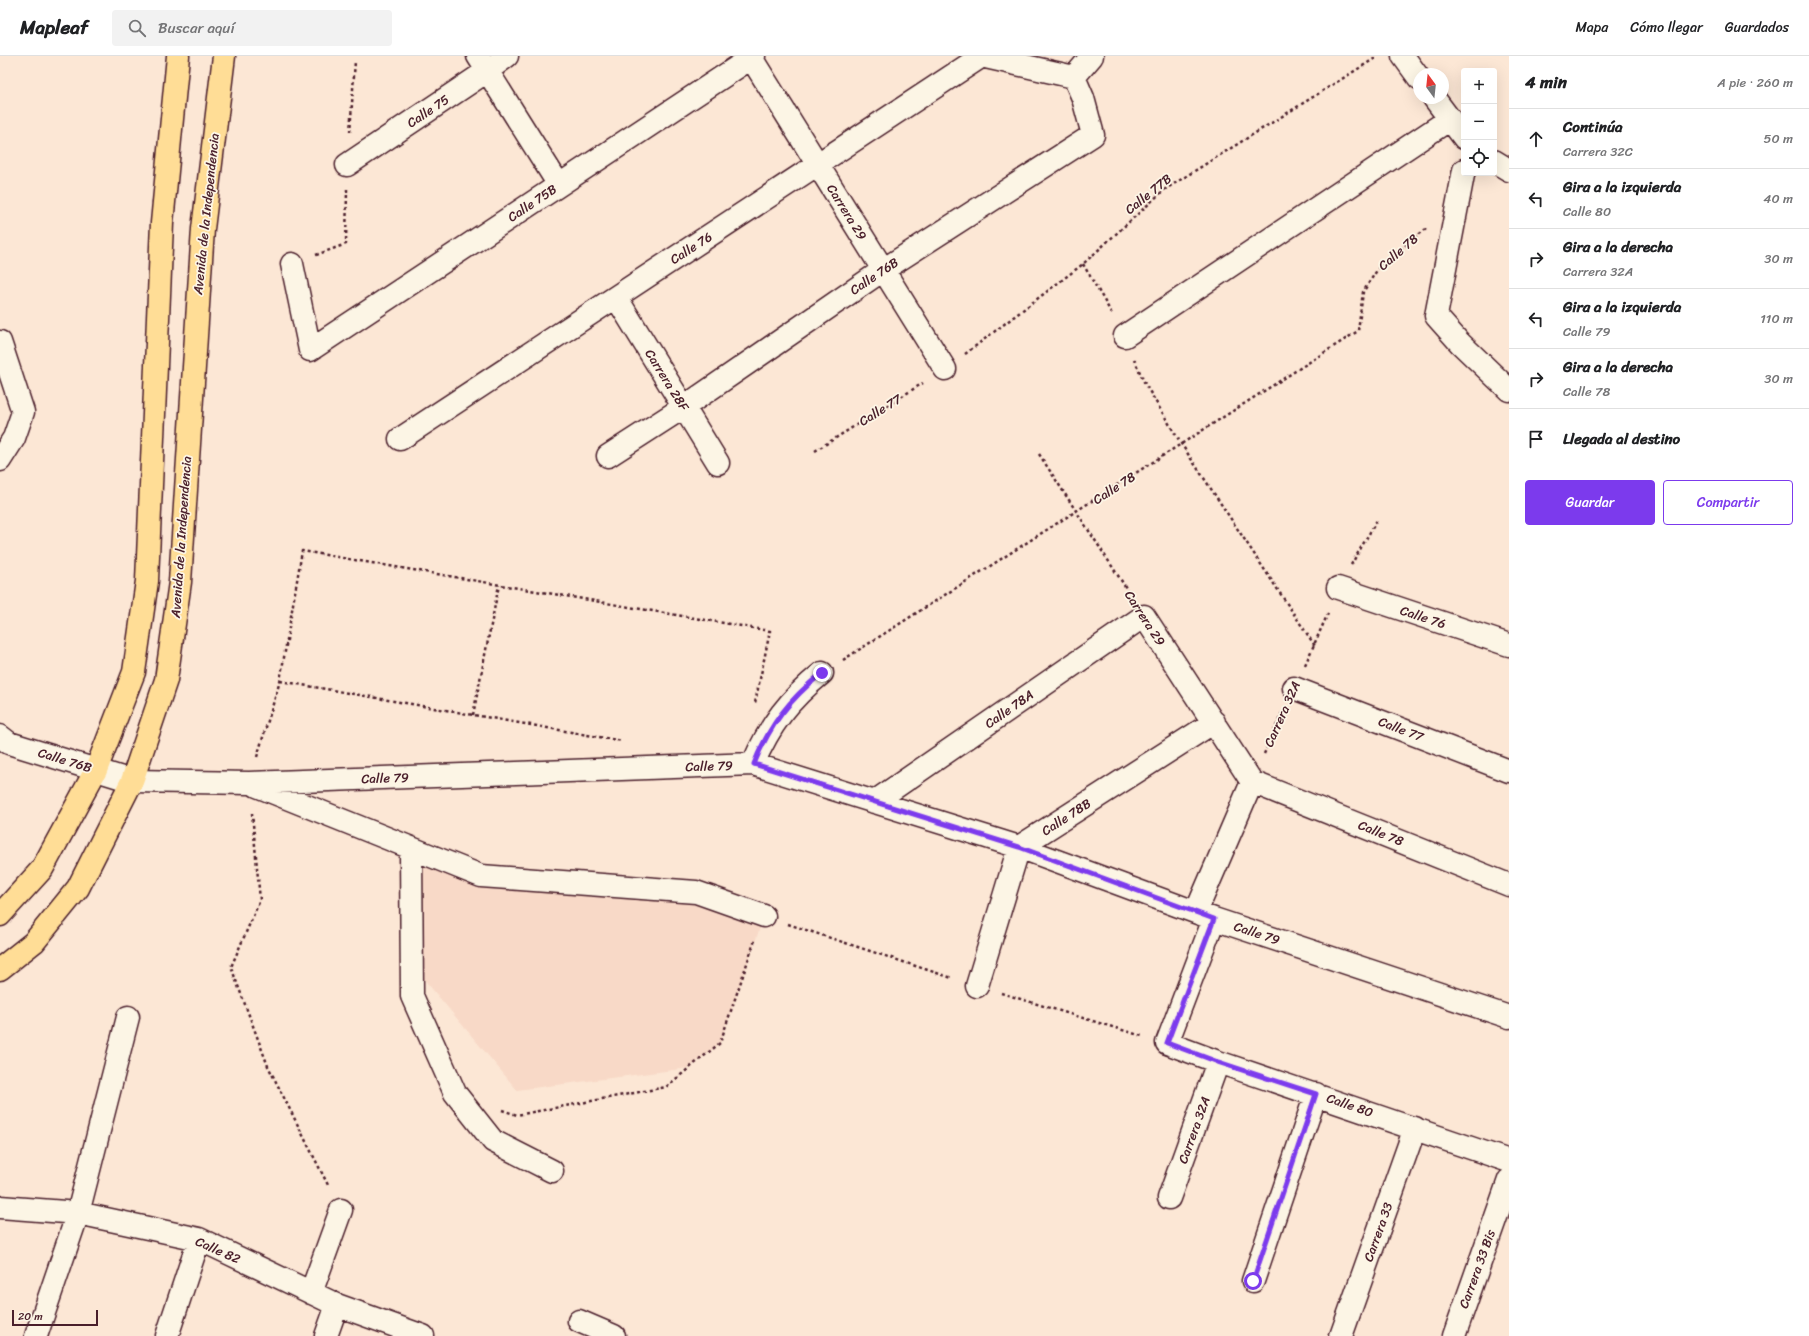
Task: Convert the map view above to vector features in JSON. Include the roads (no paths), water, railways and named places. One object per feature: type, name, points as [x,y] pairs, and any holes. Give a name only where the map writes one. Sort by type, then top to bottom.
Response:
[{"type":"main road","points":[[0,915],[42,869],[96,770],[134,672],[147,581],[162,223],[178,57]]},
{"type":"main road","name":"Avenida de la Independencia","points":[[0,969],[34,942],[78,888],[132,781],[166,680],[180,582],[203,229],[224,60]]},
{"type":"street","name":"Calle 75","points":[[347,164],[483,64],[507,56]]},
{"type":"street","points":[[982,56],[1074,77],[1092,56]]},
{"type":"street","name":"Calle 76","points":[[400,439],[982,56]]},
{"type":"street","points":[[1403,56],[1413,70]]},
{"type":"street","name":"Carrera 29","points":[[751,57],[945,369]]},
{"type":"street","name":"Calle 75B","points":[[292,264],[310,350],[751,57]]},
{"type":"street","points":[[483,64],[559,185]]},
{"type":"street","name":"Calle 76B","points":[[608,456],[684,407],[883,270],[1093,135],[1083,98],[1074,77]]},
{"type":"street","points":[[1439,104],[1461,134]]},
{"type":"street","points":[[1125,336],[1450,119]]},
{"type":"street","points":[[1497,163],[1509,170]]},
{"type":"street","points":[[1463,176],[1436,316],[1460,343],[1509,390]]},
{"type":"street","name":"Carrera 28F","points":[[616,298],[718,463]]},
{"type":"street","points":[[0,342],[4,364],[23,412],[14,438],[0,460]]},
{"type":"street","name":"Calle 76","points":[[1338,588],[1509,645]]},
{"type":"street","name":"Carrera 29","points":[[1144,616],[1252,782]]},
{"type":"street","name":"Calle 78A","points":[[874,802],[1144,616]]},
{"type":"street","points":[[754,764],[764,739],[776,720],[789,703],[822,673]]},
{"type":"street","name":"Calle 77","points":[[1294,688],[1509,771]]},
{"type":"street","name":"Calle 78B","points":[[1019,847],[1214,722]]},
{"type":"street","name":"Calle 76B","points":[[0,736],[9,743],[132,781]]},
{"type":"street","name":"Calle 79","points":[[132,781],[249,783],[754,764],[1019,847],[1205,916],[1509,1017]]},
{"type":"street","points":[[1205,916],[1252,782]]},
{"type":"street","name":"Calle 78","points":[[1252,782],[1509,885]]},
{"type":"street","points":[[249,783],[481,876],[696,892],[764,916]]},
{"type":"street","points":[[977,986],[1019,847]]},
{"type":"street","points":[[411,848],[412,996],[455,1093],[493,1141],[552,1171]]},
{"type":"street","name":"Calle 80","points":[[1205,916],[1167,1043],[1218,1062],[1316,1094],[1509,1161]]},
{"type":"street","points":[[36,1336],[78,1214],[128,1017]]},
{"type":"street","name":"Carrera 32A","points":[[1169,1198],[1218,1062]]},
{"type":"street","points":[[1253,1281],[1316,1094]]},
{"type":"street","name":"Carrera 33","points":[[1341,1336],[1415,1128]]},
{"type":"street","name":"Carrera 33 Bis","points":[[1454,1336],[1509,1180]]},
{"type":"street","name":"Calle 82","points":[[0,1207],[78,1214],[199,1239],[337,1305],[423,1336]]},
{"type":"street","points":[[311,1293],[341,1210]]},
{"type":"street","points":[[166,1336],[199,1239]]},
{"type":"street","points":[[326,1336],[337,1305]]},
{"type":"street","points":[[579,1321],[614,1336]]}]
